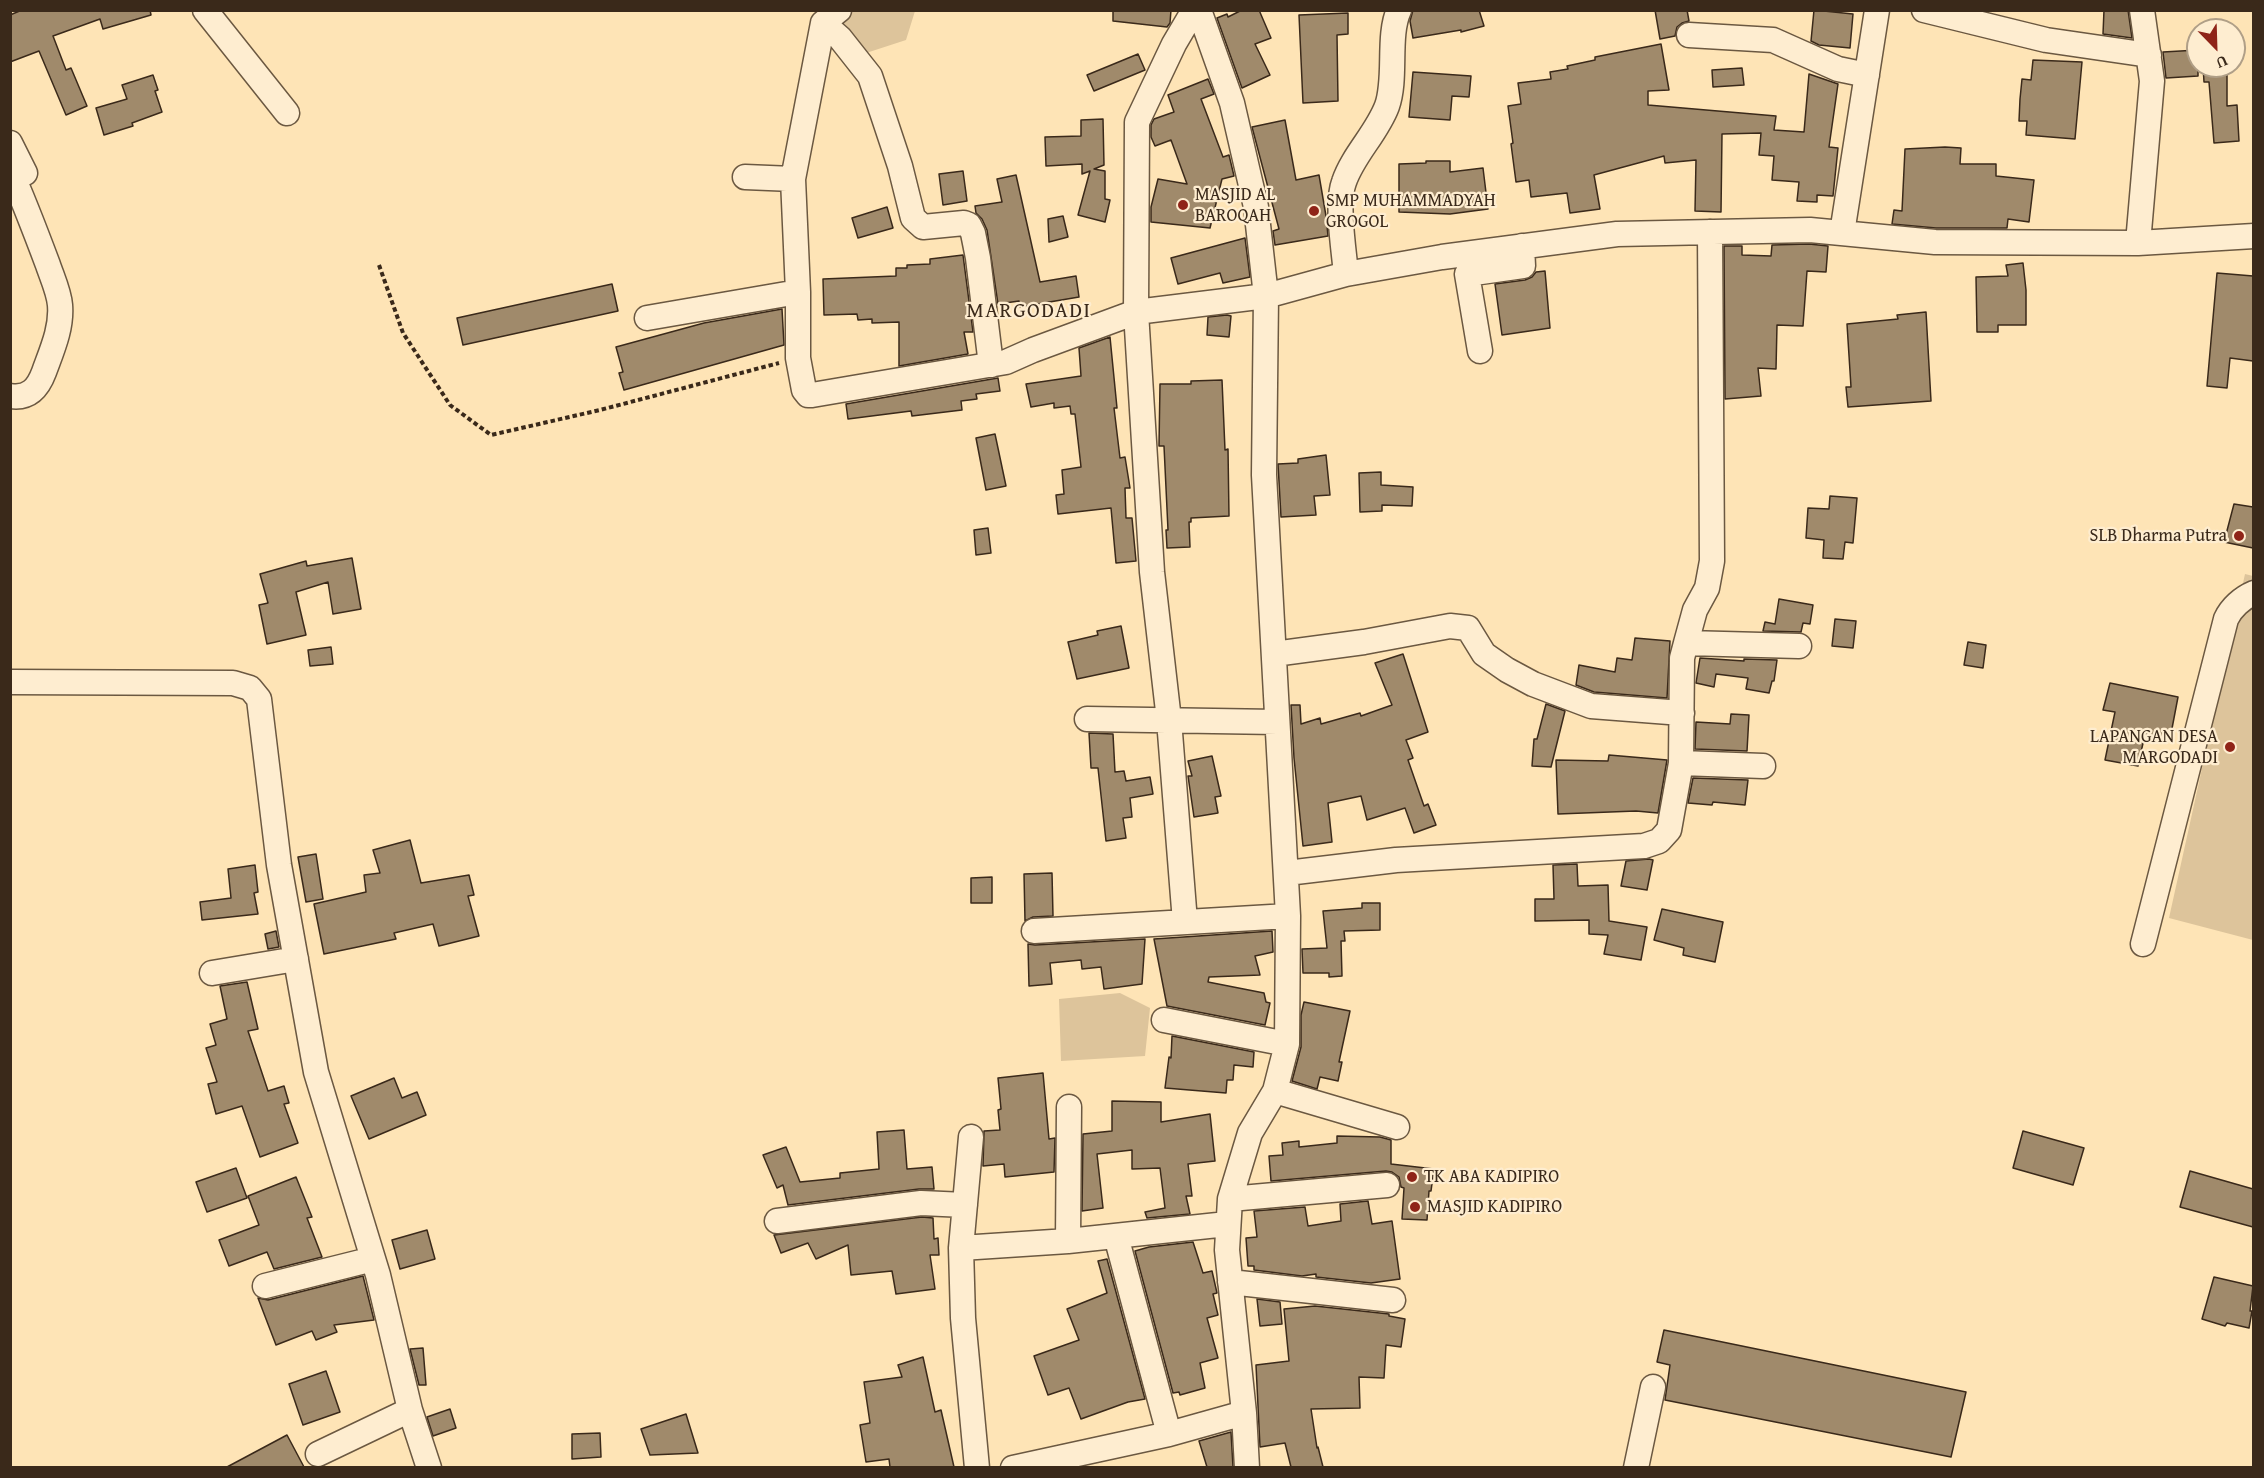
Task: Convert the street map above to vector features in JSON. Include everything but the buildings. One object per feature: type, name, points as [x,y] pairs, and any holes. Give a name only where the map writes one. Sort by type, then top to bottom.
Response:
[{"type":"street","points":[[206,10],[287,113]]},
{"type":"street","points":[[1185,922],[1169,720],[1152,572],[1136,312],[1137,122],[1174,44],[1194,10]]},
{"type":"street","points":[[1199,10],[1232,103],[1256,207],[1266,296],[1264,475],[1287,873],[1287,1044],[1275,1091],[1250,1132],[1230,1199],[1227,1224],[1227,1250],[1244,1413],[1247,1467]]},
{"type":"street","points":[[1346,274],[1341,212],[1343,184],[1387,106],[1394,55],[1395,18],[1399,10]]},
{"type":"street","points":[[1842,233],[1877,10]]},
{"type":"street","points":[[1924,10],[2046,40],[2149,55]]},
{"type":"street","points":[[2138,243],[2152,81],[2142,10]]},
{"type":"street","points":[[831,17],[840,38],[870,76],[900,166],[913,218],[923,227],[964,224],[969,225],[973,232],[999,364]]},
{"type":"street","points":[[831,17],[793,179],[798,292],[798,358],[804,390],[808,395],[999,364],[1136,312],[1266,296],[1346,274],[1442,257],[1617,234],[1810,230],[1935,242],[2138,243],[2253,236]]},
{"type":"street","points":[[1689,35],[1773,40],[1838,69],[1867,75]]},
{"type":"street","points":[[10,142],[32,220],[60,302],[60,317],[55,343],[41,378],[26,396],[10,396]]},
{"type":"street","points":[[746,177],[793,179]]},
{"type":"street","points":[[1287,873],[1396,860],[1644,846],[1659,841],[1669,830],[1681,764],[1682,658],[1695,610],[1707,588],[1712,561],[1710,232]]},
{"type":"street","points":[[1480,351],[1467,274],[1523,266],[1522,246]]},
{"type":"street","points":[[647,318],[798,292]]},
{"type":"street","points":[[2143,944],[2226,619],[2230,611],[2253,593]]},
{"type":"street","points":[[1274,654],[1364,642],[1450,626],[1468,628],[1484,654],[1533,684],[1592,706],[1682,713]]},
{"type":"street","points":[[1686,643],[1799,646]]},
{"type":"street","points":[[10,682],[233,683],[250,688],[259,699],[279,865],[316,1072],[373,1259],[410,1410],[429,1467]]},
{"type":"street","points":[[1087,719],[1277,722]]},
{"type":"street","points":[[1681,764],[1763,766]]},
{"type":"street","points":[[1034,931],[1288,916]]},
{"type":"street","points":[[212,973],[296,959]]},
{"type":"street","points":[[1164,1020],[1287,1044]]},
{"type":"street","points":[[1275,1091],[1397,1127]]},
{"type":"street","points":[[1068,1241],[1069,1107]]},
{"type":"street","points":[[971,1137],[961,1248],[963,1318],[977,1467]]},
{"type":"street","points":[[1230,1199],[1387,1185]]},
{"type":"street","points":[[777,1221],[921,1203],[965,1205]]},
{"type":"street","points":[[961,1248],[1068,1241],[1227,1224]]},
{"type":"street","points":[[1116,1236],[1168,1434]]},
{"type":"street","points":[[265,1286],[373,1259]]},
{"type":"street","points":[[1230,1282],[1393,1300]]},
{"type":"street","points":[[1636,1467],[1653,1387]]},
{"type":"street","points":[[318,1454],[410,1410]]},
{"type":"street","points":[[1013,1467],[1168,1434],[1244,1413]]},
{"type":"path","points":[[379,265],[403,333],[450,405],[491,435],[600,410],[798,358]]},
{"type":"shaded area","points":[[846,11],[915,11],[906,40],[860,55],[841,22]]},
{"type":"shaded area","name":"LAPANGAN DESA MARGODADI","points":[[2245,574],[2253,576],[2253,940],[2169,918]]},
{"type":"shaded area","points":[[1120,993],[1150,1008],[1145,1056],[1061,1061],[1059,999]]},
{"type":"place","name":"MASJID AL BAROQAH","points":[[1183,205]]},
{"type":"place","name":"SMP MUHAMMADYAH GROGOL","points":[[1314,211]]},
{"type":"place","name":"SLB Dharma Putra","points":[[2239,536]]},
{"type":"place","name":"LAPANGAN DESA MARGODADI","points":[[2230,747]]},
{"type":"place","name":"TK ABA KADIPIRO","points":[[1412,1177]]},
{"type":"place","name":"MASJID KADIPIRO","points":[[1415,1207]]},
{"type":"district","name":"MARGODADI","points":[[1029,312]]}]
